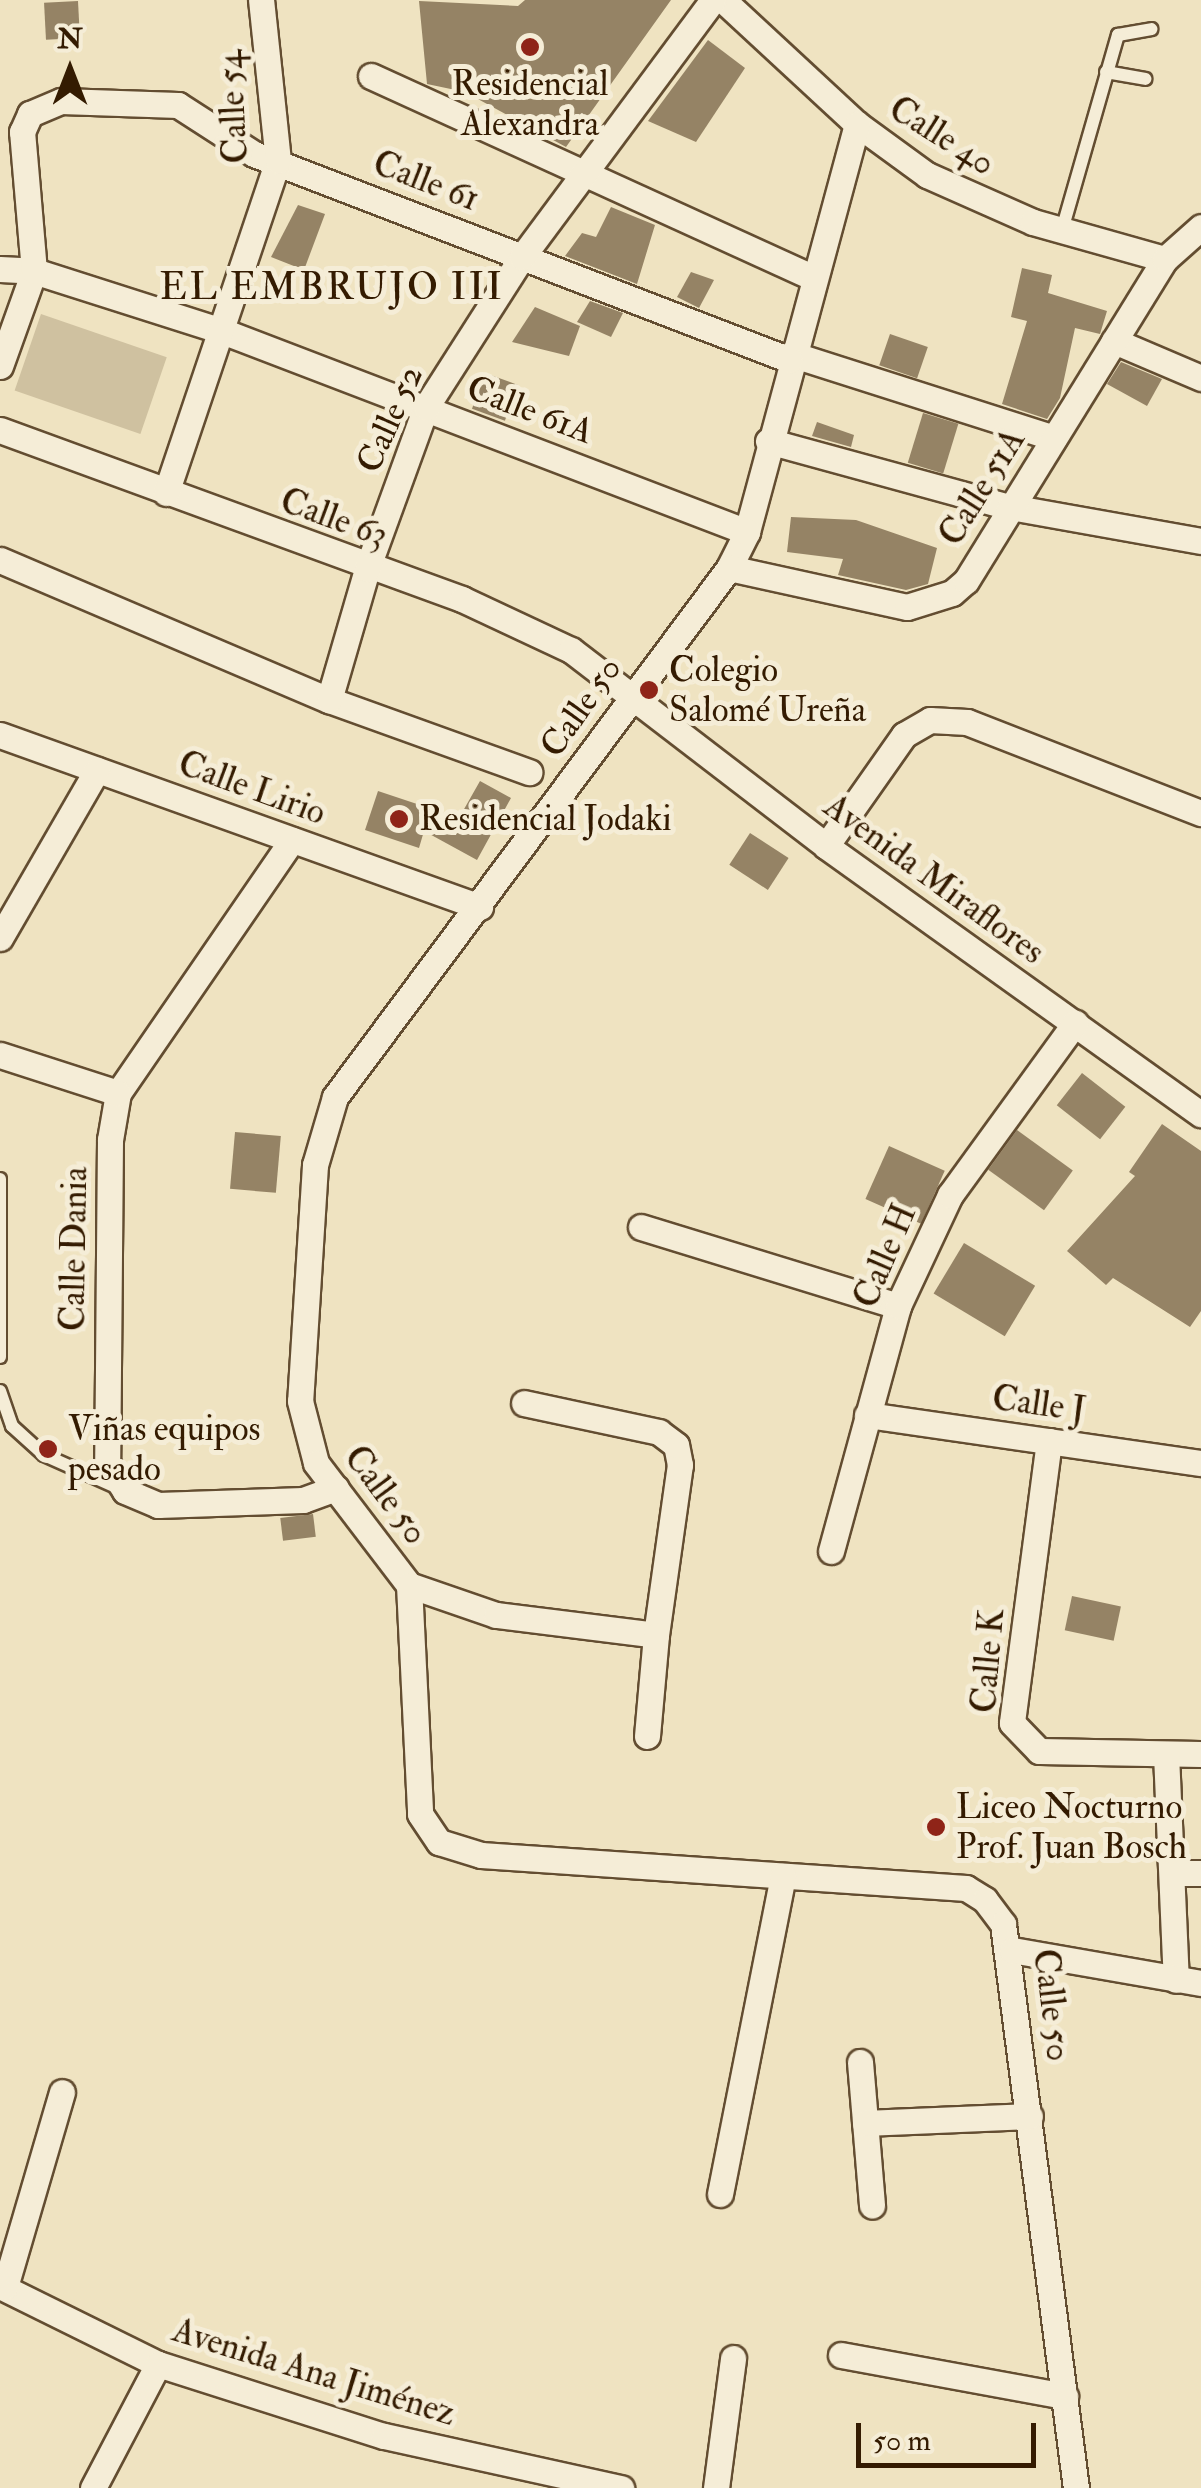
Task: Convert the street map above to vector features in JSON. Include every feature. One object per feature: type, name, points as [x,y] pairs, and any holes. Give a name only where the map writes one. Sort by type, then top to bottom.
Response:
[{"type":"street","name":"Calle 54","points":[[166,493],[278,161],[262,0]]},
{"type":"street","name":"Calle 52","points":[[329,700],[367,569],[426,407],[522,256],[713,0]]},
{"type":"street","name":"Calle 40","points":[[723,0],[857,124],[974,200],[1062,230],[1165,258]]},
{"type":"street","points":[[371,76],[812,277]]},
{"type":"street","name":"Calle 61","points":[[34,270],[22,132],[37,109],[61,101],[178,106],[236,144],[522,256],[790,357],[1054,438]]},
{"type":"street","name":"Calle 50","points":[[857,124],[790,357],[747,532],[729,568],[335,1098],[322,1128],[300,1400],[304,1436],[336,1488],[410,1585],[420,1814],[440,1842],[481,1855],[966,1888],[985,1900],[1012,1950],[1076,2488]]},
{"type":"street","name":"Calle 51A","points":[[729,568],[922,606],[966,581],[1165,258],[1201,227]]},
{"type":"street","name":"Calle 61A","points":[[0,270],[34,270],[222,330],[747,532]]},
{"type":"street","points":[[0,366],[34,270]]},
{"type":"street","points":[[1114,340],[1201,378]]},
{"type":"street","name":"Calle 63","points":[[0,430],[367,569],[520,622],[630,697]]},
{"type":"street","points":[[768,441],[1010,507],[1201,541]]},
{"type":"street","points":[[0,560],[329,700],[528,772]]},
{"type":"street","name":"Avenida Miraflores","points":[[630,697],[826,846],[1201,1114]]},
{"type":"street","points":[[826,846],[904,735],[930,720],[968,722],[1201,813]]},
{"type":"street","name":"Calle Lirio","points":[[0,735],[480,907]]},
{"type":"street","points":[[0,938],[97,770]]},
{"type":"street","name":"Calle Dania","points":[[124,1491],[108,1463],[110,1140],[118,1093],[292,840]]},
{"type":"street","name":"Calle H","points":[[831,1550],[898,1306],[950,1195],[1075,1023]]},
{"type":"street","points":[[0,1055],[118,1093]]},
{"type":"street","points":[[641,1227],[898,1306]]},
{"type":"street","points":[[524,1403],[659,1432],[676,1445],[680,1465],[656,1635],[647,1736]]},
{"type":"street","name":"Calle J","points":[[867,1414],[1201,1462]]},
{"type":"street","name":"Calle K","points":[[1049,1440],[1012,1723],[1021,1740],[1039,1751],[1166,1754]]},
{"type":"street","points":[[124,1491],[158,1505],[303,1500],[336,1488]]},
{"type":"street","points":[[410,1585],[496,1614],[656,1635]]},
{"type":"street","points":[[1012,1950],[1188,1981],[1172,1873],[1166,1754],[1201,1754]]},
{"type":"street","points":[[1172,1873],[1201,1873]]},
{"type":"street","points":[[720,2194],[783,1876]]},
{"type":"street","points":[[860,2062],[872,2205]]},
{"type":"street","points":[[3,2286],[62,2092]]},
{"type":"street","points":[[866,2123],[1030,2116]]},
{"type":"street","name":"Avenida Ana Jiménez","points":[[3,2286],[158,2364],[384,2436],[621,2488]]},
{"type":"street","points":[[841,2356],[1064,2396]]},
{"type":"street","points":[[716,2488],[733,2358]]},
{"type":"street","points":[[94,2488],[158,2364]]},
{"type":"lane","points":[[1062,230],[1118,35],[1152,29]]},
{"type":"lane","points":[[1106,72],[1144,78]]},
{"type":"lane","points":[[0,1179],[0,1357]]},
{"type":"lane","points":[[0,1391],[12,1426],[44,1454],[124,1491]]},
{"type":"shaded area","points":[[41,314],[167,357],[140,434],[15,391]]},
{"type":"building","name":"Residencial Alexandra","points":[[525,0],[671,0],[566,147],[465,92],[427,84],[419,1],[518,6]]},
{"type":"building","points":[[78,1],[80,38],[46,40],[44,3]]},
{"type":"building","points":[[708,40],[745,68],[696,142],[648,121]]},
{"type":"building","points":[[298,205],[325,214],[304,270],[271,257]]},
{"type":"building","points":[[611,207],[655,225],[637,284],[565,256],[582,233],[596,237]]},
{"type":"building","points":[[1022,268],[1052,275],[1048,293],[1107,311],[1100,334],[1075,328],[1060,398],[1047,419],[1002,404],[1027,321],[1011,317]]},
{"type":"building","points":[[691,272],[714,280],[699,308],[677,297]]},
{"type":"building","points":[[590,301],[623,313],[611,337],[577,322]]},
{"type":"building","points":[[535,307],[580,326],[569,356],[512,342]]},
{"type":"building","points":[[890,334],[928,347],[917,378],[879,365]]},
{"type":"building","points":[[1121,362],[1162,379],[1147,406],[1107,384]]},
{"type":"building","points":[[485,373],[518,385],[505,421],[472,409]]},
{"type":"building","points":[[923,413],[958,424],[943,474],[908,463]]},
{"type":"building","points":[[817,422],[854,435],[851,447],[812,436]]},
{"type":"building","points":[[791,517],[856,520],[937,548],[928,584],[906,590],[838,575],[843,559],[787,552]]},
{"type":"building","points":[[480,781],[511,798],[477,860],[424,831],[419,848],[365,830],[378,791],[459,818]]},
{"type":"building","points":[[750,833],[789,858],[768,890],[729,865]]},
{"type":"building","points":[[1082,1073],[1125,1107],[1100,1139],[1057,1105]]},
{"type":"building","points":[[1162,1124],[1201,1151],[1201,1311],[1190,1327],[1113,1278],[1106,1285],[1067,1251],[1135,1176],[1129,1172]]},
{"type":"building","points":[[1017,1130],[1073,1171],[1044,1210],[988,1170]]},
{"type":"building","points":[[235,1132],[281,1136],[276,1193],[230,1189]]},
{"type":"building","points":[[889,1146],[945,1171],[921,1224],[865,1199]]},
{"type":"building","points":[[964,1243],[1035,1286],[1005,1336],[934,1294]]},
{"type":"building","points":[[313,1514],[316,1537],[283,1541],[280,1518]]},
{"type":"building","points":[[1072,1596],[1121,1606],[1114,1641],[1065,1630]]},
{"type":"place","name":"Residencial Alexandra","points":[[530,47]]},
{"type":"place","name":"Colegio Salomé Ureña","points":[[649,690]]},
{"type":"place","name":"Residencial Jodaki","points":[[399,819]]},
{"type":"place","name":"Viñas equipos pesado","points":[[48,1449]]},
{"type":"place","name":"Liceo Nocturno Prof. Juan Bosch","points":[[936,1827]]},
{"type":"district","name":"EL EMBRUJO III","points":[[332,288]]}]
